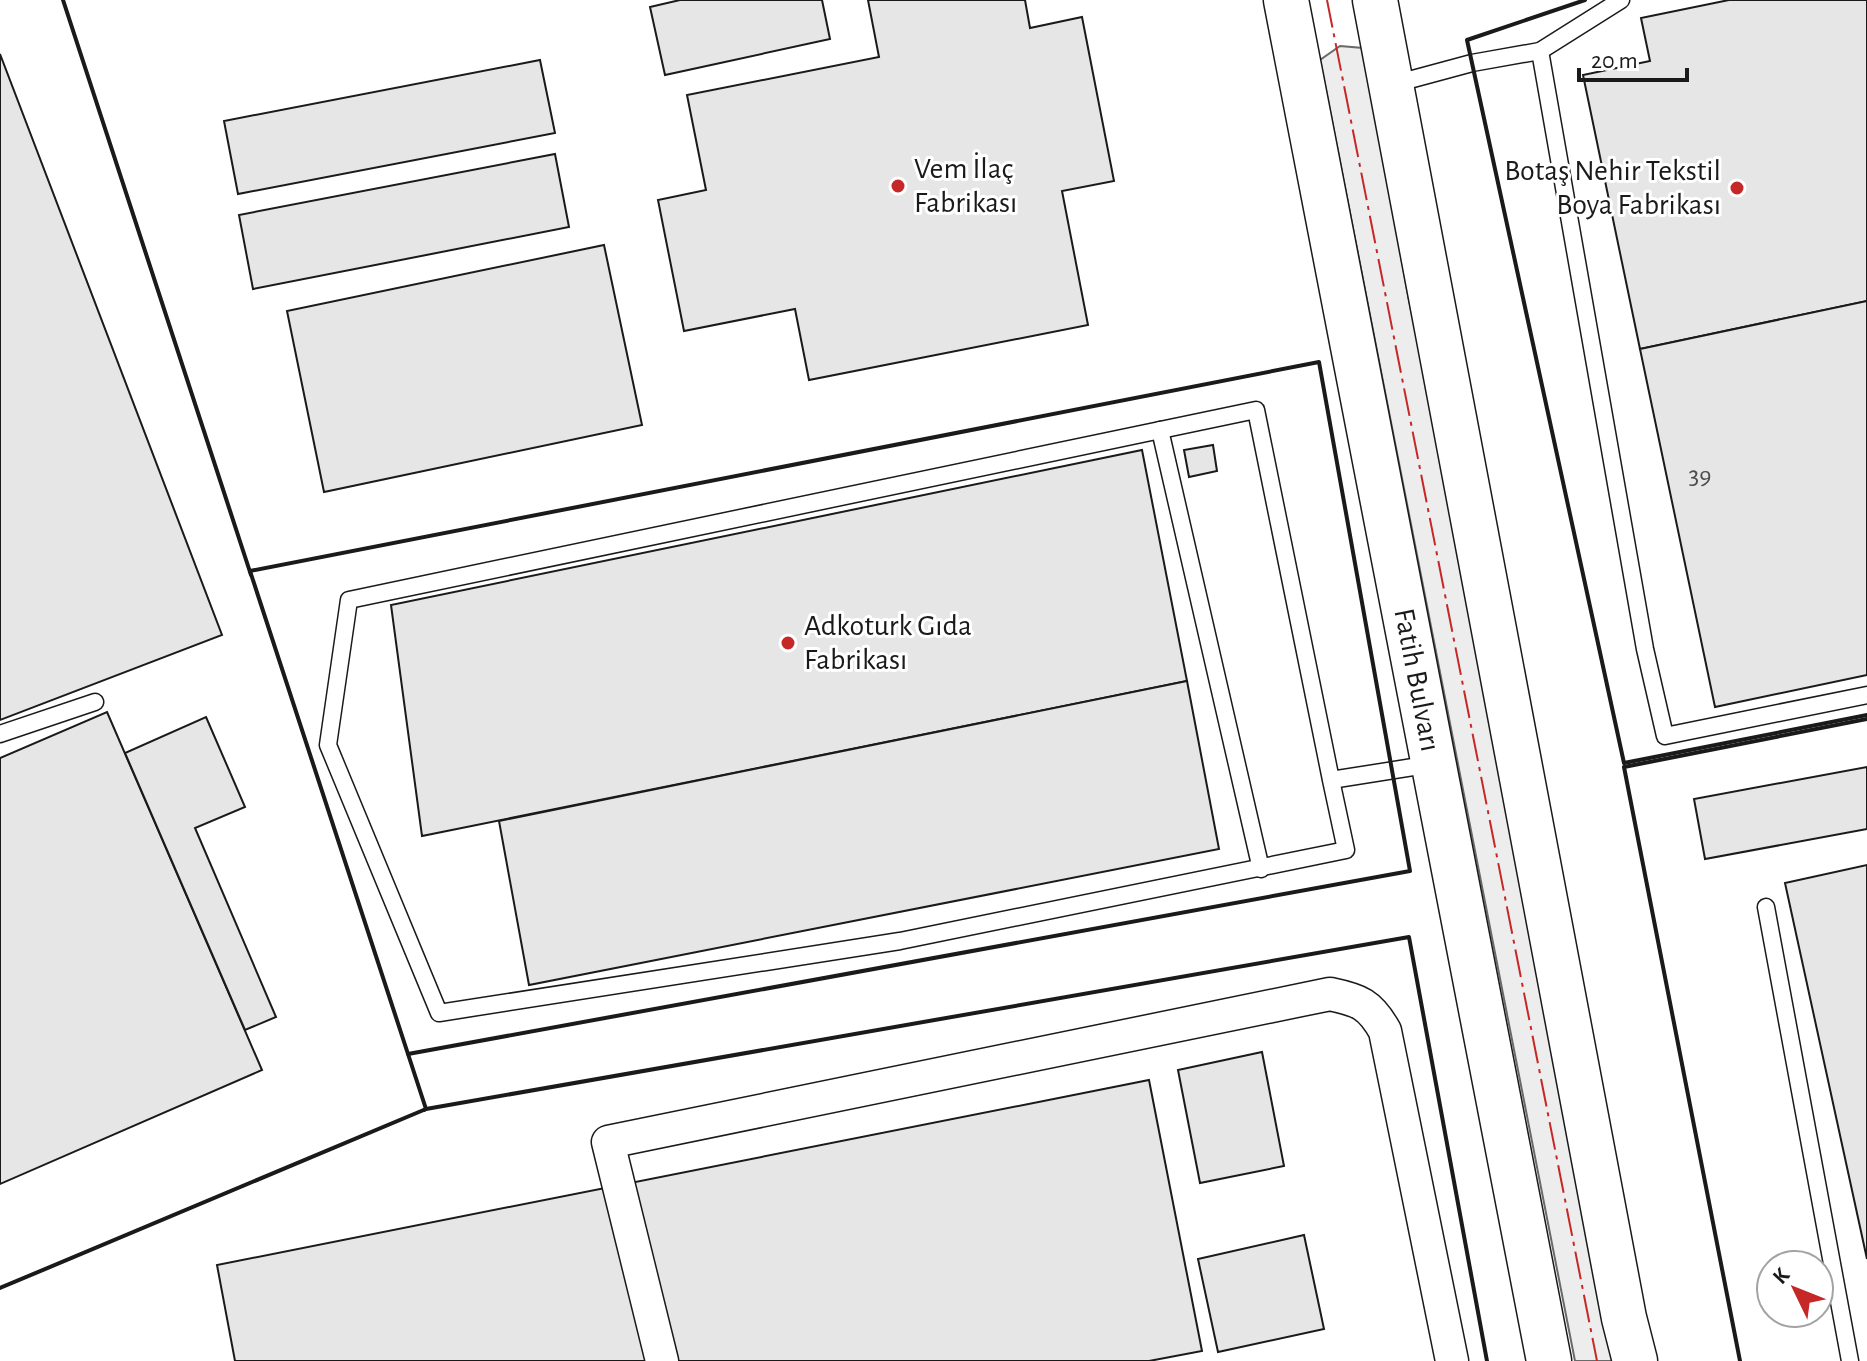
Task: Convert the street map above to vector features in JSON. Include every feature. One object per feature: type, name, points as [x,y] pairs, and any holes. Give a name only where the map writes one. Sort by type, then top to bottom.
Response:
[{"type":"main road","name":"Fatih Bulvarı","points":[[1286,0],[1549,1361]]},
{"type":"main road","points":[[1375,0],[1621,1303],[1635,1361]]},
{"type":"street","points":[[1375,0],[1402,0]]},
{"type":"street","points":[[662,1361],[608,1142],[1330,994],[1357,1000],[1375,1014],[1385,1031],[1452,1361]]},
{"type":"lane","points":[[1391,90],[1409,80],[1472,63],[1540,51],[1621,0]]},
{"type":"lane","points":[[1540,51],[1645,649],[1665,736],[1867,695]]},
{"type":"lane","points":[[1256,410],[1331,780],[1346,850],[900,941],[439,1013],[328,745],[349,600],[1256,410]]},
{"type":"lane","points":[[1160,430],[1261,869]]},
{"type":"lane","points":[[0,734],[95,702]]},
{"type":"lane","points":[[1331,780],[1434,764]]},
{"type":"lane","points":[[1766,907],[1850,1361]]},
{"type":"shaded area","points":[[1340,46],[1363,48],[1409,300],[1511,791],[1624,1361],[1575,1361],[1320,60]]},
{"type":"building","points":[[680,0],[822,0],[830,39],[665,75],[650,7]]},
{"type":"building","name":"Vem İlaç Fabrikası","points":[[868,0],[1025,0],[1030,28],[1082,17],[1114,181],[1062,191],[1088,325],[809,380],[795,309],[684,331],[658,200],[706,190],[687,95],[879,57]]},
{"type":"building","name":"Botaş Nehir Tekstil Boya Fabrikası","points":[[1729,0],[1867,0],[1867,301],[1640,349],[1583,75],[1650,61],[1641,18]]},
{"type":"building","points":[[0,54],[222,635],[0,720]]},
{"type":"building","points":[[540,60],[555,133],[238,194],[224,121]]},
{"type":"building","points":[[555,154],[569,227],[253,289],[239,215]]},
{"type":"building","points":[[604,245],[642,425],[324,492],[287,311]]},
{"type":"building","points":[[1867,301],[1867,675],[1715,707],[1640,349]]},
{"type":"building","points":[[1213,445],[1217,471],[1189,477],[1184,450]]},
{"type":"building","name":"Adkoturk Gıda Fabrikası","points":[[1142,450],[1187,681],[422,836],[391,605]]},
{"type":"building","points":[[1187,681],[1219,849],[529,985],[499,821]]},
{"type":"building","points":[[107,712],[262,1070],[0,1184],[0,758]]},
{"type":"building","points":[[206,717],[245,807],[195,828],[276,1017],[245,1030],[125,753]]},
{"type":"building","points":[[1867,767],[1867,829],[1705,859],[1694,799]]},
{"type":"building","points":[[1867,865],[1867,1259],[1785,883]]},
{"type":"building","points":[[1262,1052],[1284,1166],[1200,1183],[1178,1070]]},
{"type":"building","points":[[1149,1080],[1202,1351],[1149,1361],[235,1361],[217,1265]]},
{"type":"building","points":[[1304,1235],[1324,1329],[1218,1352],[1198,1259]]},
{"type":"wall","points":[[63,0],[251,575]]},
{"type":"wall","points":[[1585,0],[1467,40],[1624,763],[1867,715]]},
{"type":"wall","points":[[1319,362],[1410,871],[408,1054],[250,571],[1319,362]]},
{"type":"wall","points":[[1740,1361],[1624,767],[1867,719]]},
{"type":"wall","points":[[0,1288],[426,1109],[1409,937],[1487,1361]]},
{"type":"wall","points":[[408,1054],[424,1110]]},
{"type":"power","points":[[1327,0],[1597,1361]]},
{"type":"place","name":"Vem İlaç Fabrikası","points":[[898,186]]},
{"type":"place","name":"Botaş Nehir Tekstil Boya Fabrikası","points":[[1737,188]]},
{"type":"place","name":"Adkoturk Gıda Fabrikası","points":[[788,643]]}]
